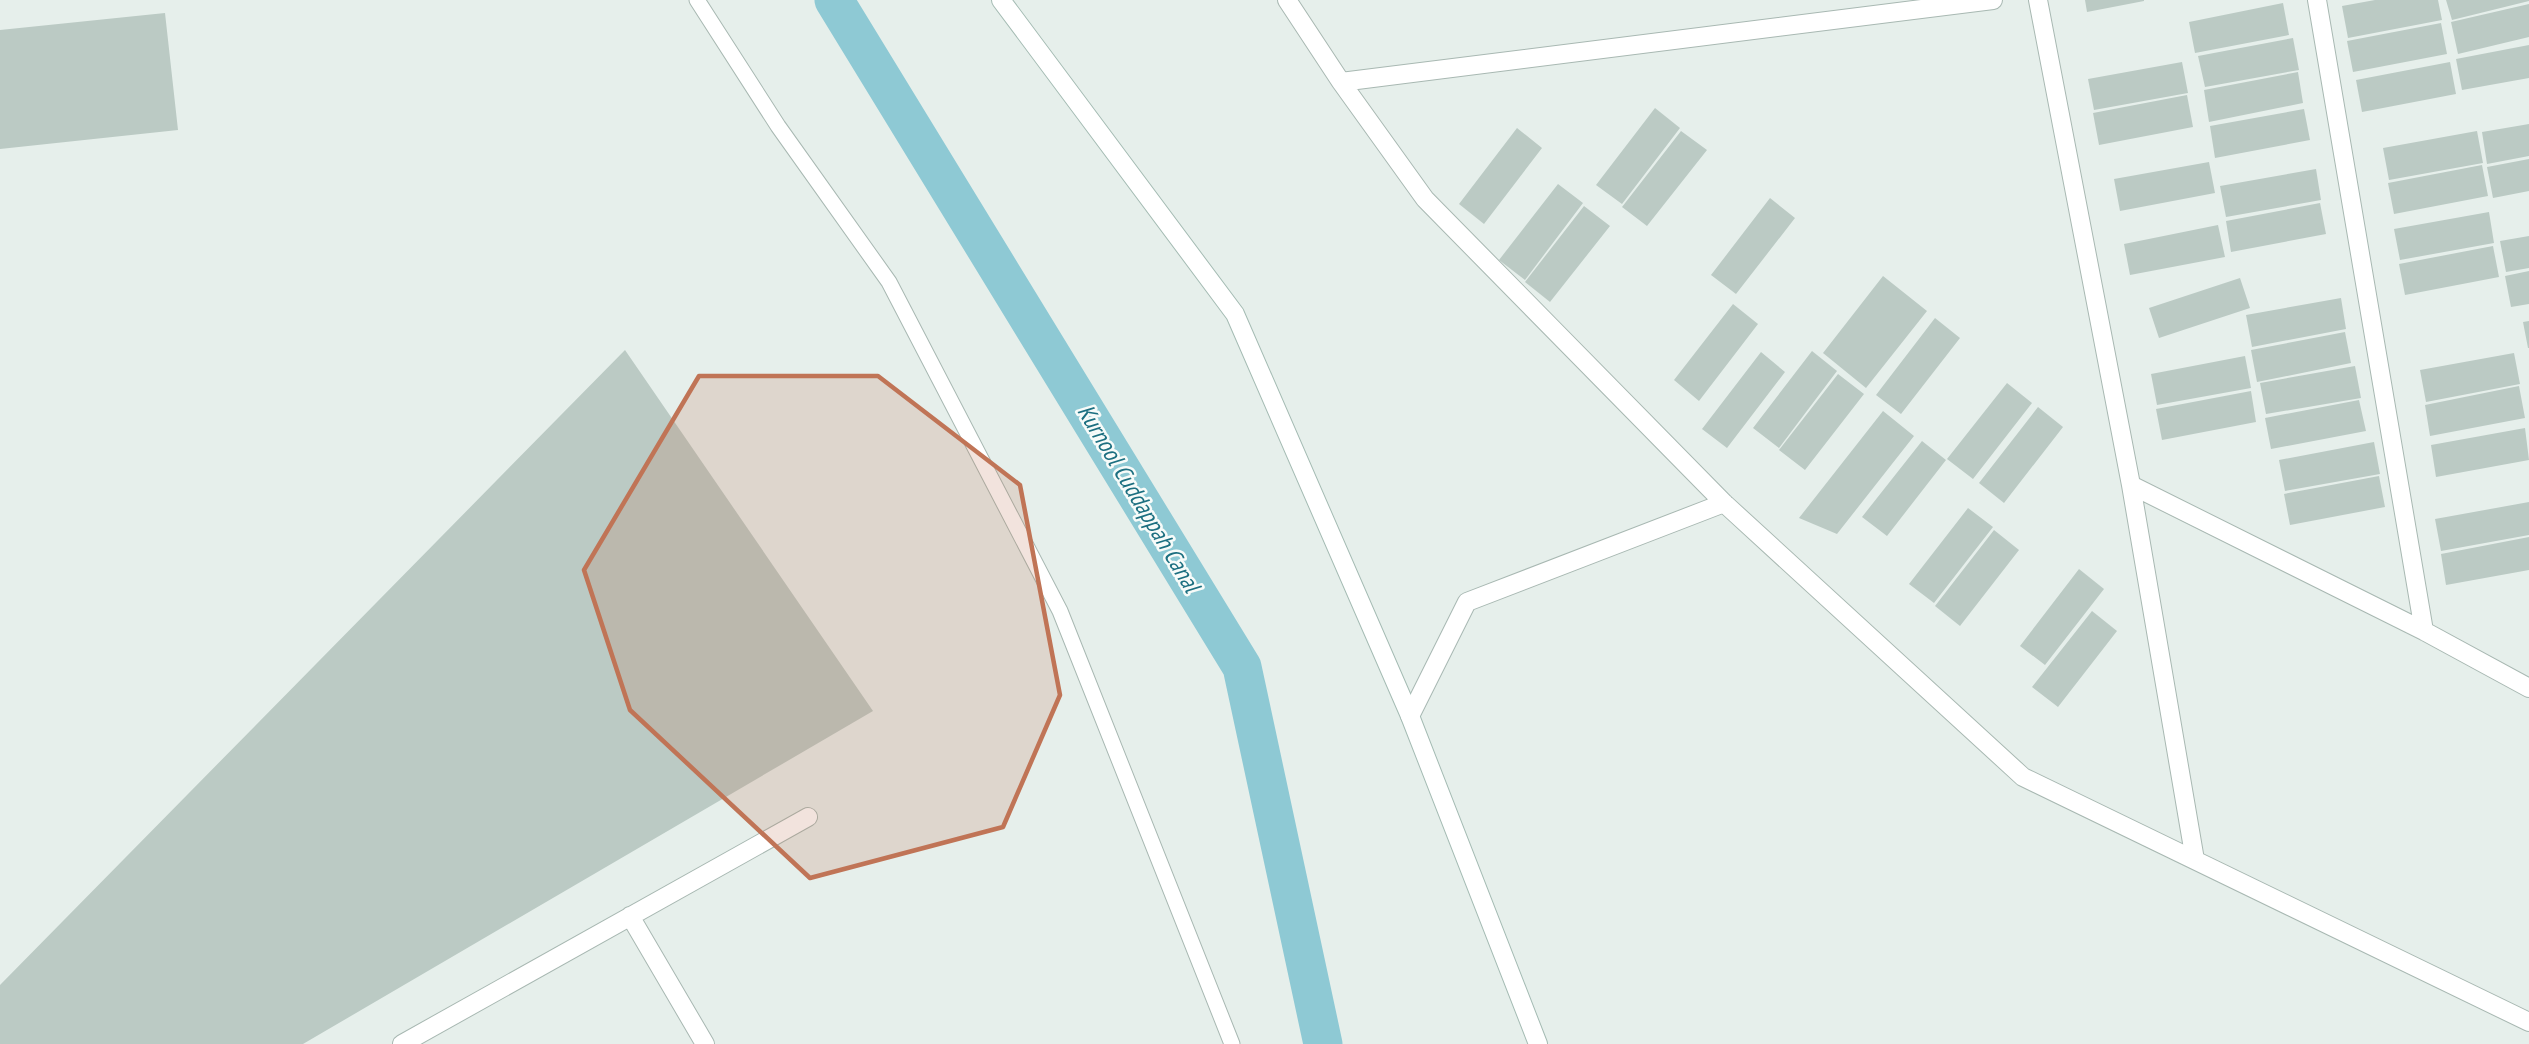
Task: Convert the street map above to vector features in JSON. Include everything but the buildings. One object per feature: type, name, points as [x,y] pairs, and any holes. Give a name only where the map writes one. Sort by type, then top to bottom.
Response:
[{"type":"street","points":[[1001,0],[1235,314],[1410,716],[1538,1044]]},
{"type":"street","points":[[1287,0],[1341,82],[1425,199],[1724,503],[2022,777],[2529,1022]]},
{"type":"street","points":[[1341,82],[1993,0]]},
{"type":"street","points":[[2038,0],[2131,485],[2195,860]]},
{"type":"street","points":[[2317,0],[2424,631]]},
{"type":"street","points":[[2131,485],[2424,631],[2529,688]]},
{"type":"street","points":[[1410,716],[1467,602],[1724,503]]},
{"type":"street","points":[[402,1044],[430,1037],[630,916],[808,817]]},
{"type":"street","points":[[630,916],[705,1044]]},
{"type":"lane","points":[[697,0],[778,126],[889,282],[1060,611],[1232,1044]]},
{"type":"highlighted area","points":[[699,376],[878,376],[1020,485],[1060,695],[1003,827],[810,878],[630,710],[584,570]]},
{"type":"waterway","name":"Kurnool Cuddappah Canal","points":[[834,0],[1242,667],[1323,1044]]}]
